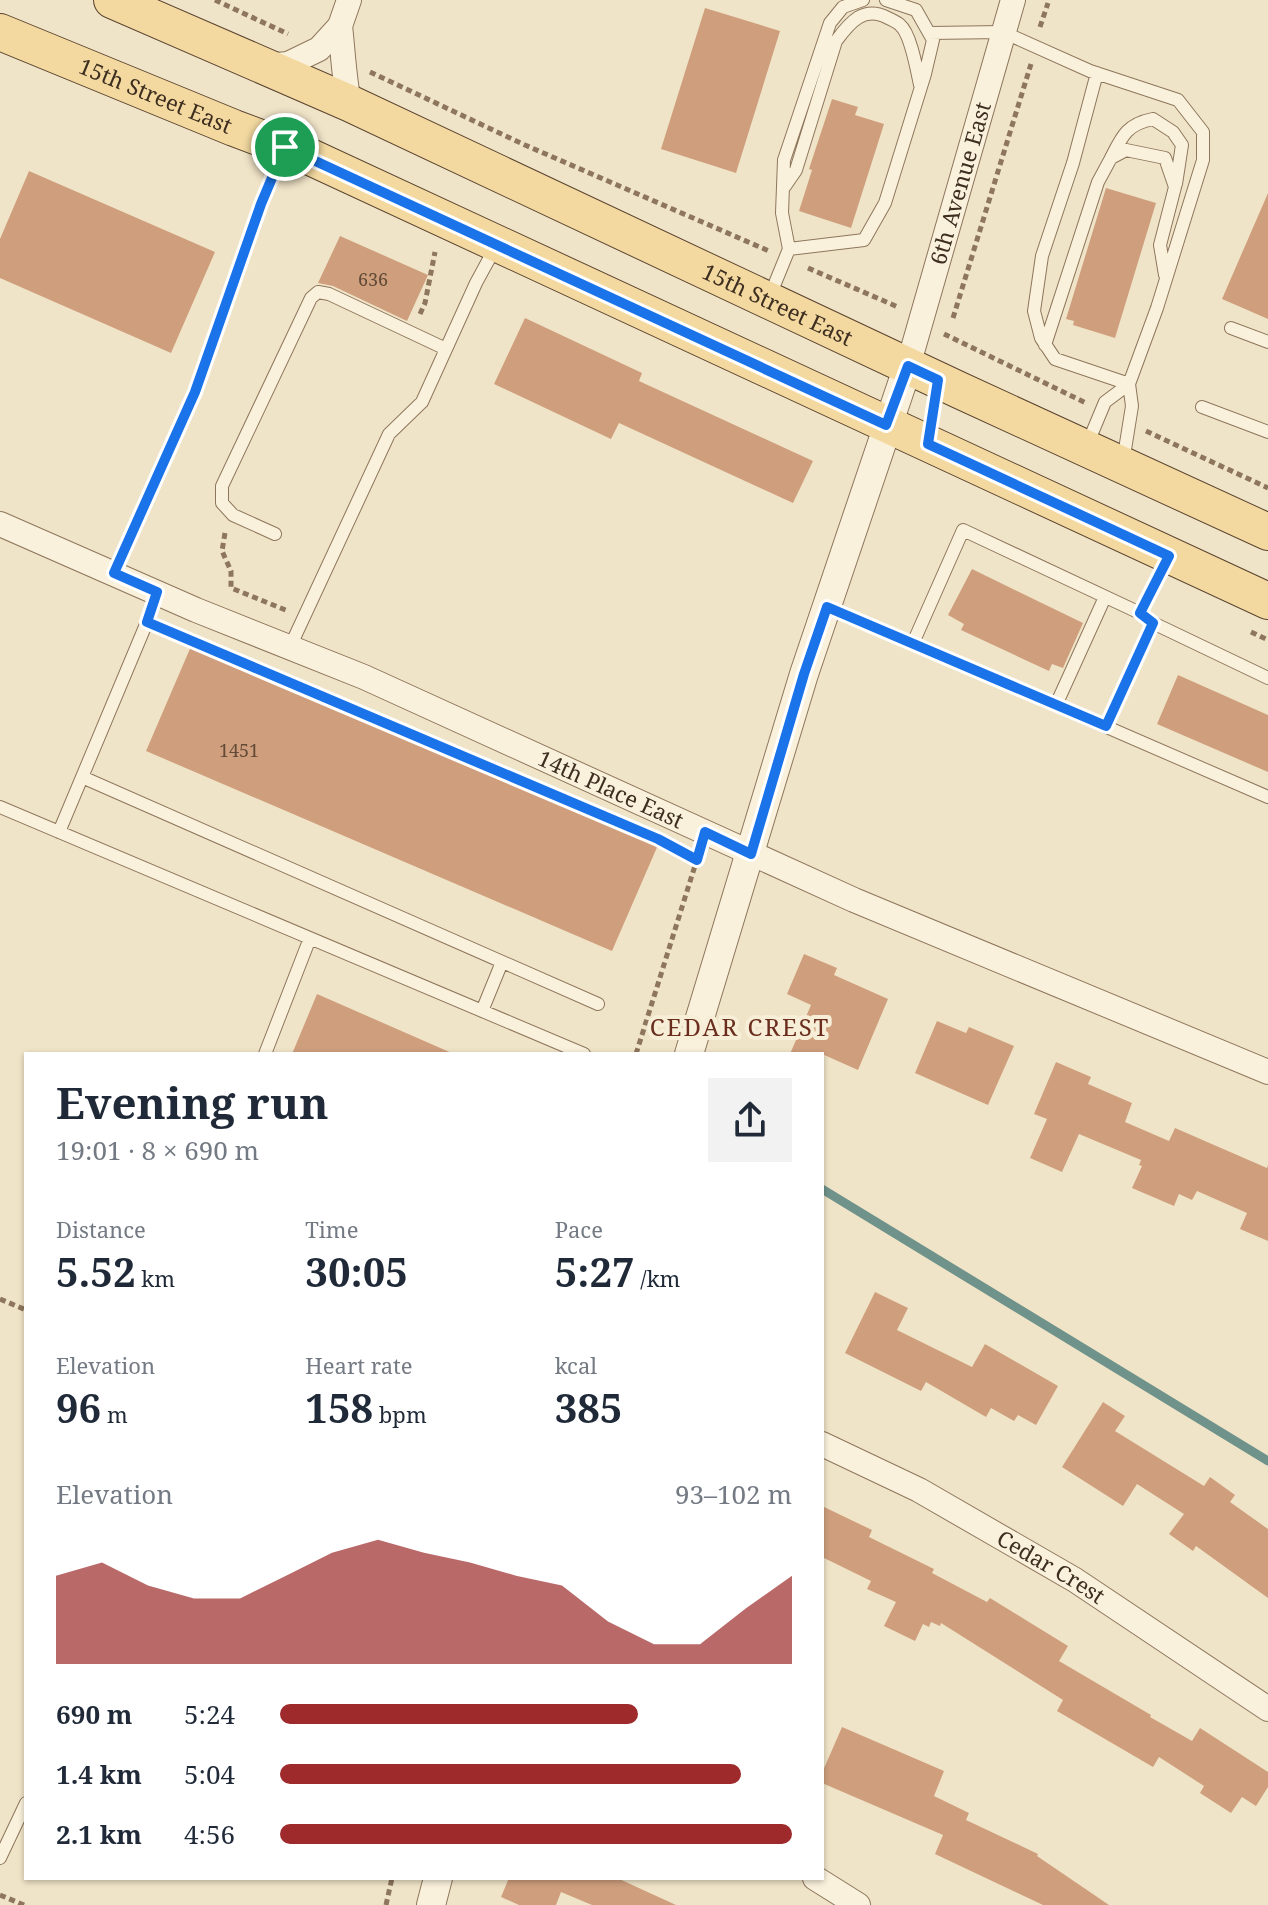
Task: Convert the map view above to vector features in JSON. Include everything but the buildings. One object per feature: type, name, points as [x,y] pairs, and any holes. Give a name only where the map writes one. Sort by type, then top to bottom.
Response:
[{"type":"main road","name":"15th Street East","points":[[112,0],[349,103],[923,373],[1268,530]]},
{"type":"main road","name":"15th Street East","points":[[0,32],[285,147],[489,259],[886,425],[1268,601]]},
{"type":"street","points":[[262,66],[288,64],[319,49],[340,26],[349,0]]},
{"type":"street","name":"6th Avenue East","points":[[923,373],[922,318],[1013,0]]},
{"type":"street","points":[[340,26],[343,75],[349,103]]},
{"type":"street","points":[[690,1052],[804,674],[886,425],[923,373]]},
{"type":"street","name":"14th Place East","points":[[0,524],[364,677],[854,900],[1268,1072]]},
{"type":"street","name":"Cedar Crest","points":[[824,1445],[919,1490],[1075,1580],[1268,1709]]},
{"type":"street","points":[[431,1905],[437,1880]]},
{"type":"street","points":[[818,1880],[858,1905]]},
{"type":"lane","points":[[768,300],[785,253],[782,213],[784,160],[830,23],[843,7],[863,0]]},
{"type":"lane","points":[[785,253],[864,240],[885,203],[933,40],[916,10],[886,0]]},
{"type":"lane","points":[[783,188],[796,170],[836,41],[848,25],[861,15],[879,13],[901,25],[914,56],[921,89]]},
{"type":"lane","points":[[929,33],[1003,32],[1097,73],[1178,100],[1203,132],[1203,160],[1129,384],[1132,406],[1123,465]]},
{"type":"lane","points":[[1097,73],[1073,163],[1042,256],[1034,311],[1041,338],[1055,359],[1129,384]]},
{"type":"lane","points":[[1045,345],[1098,182],[1121,137],[1136,122],[1153,119],[1173,132],[1182,145],[1160,245],[1166,278]]},
{"type":"lane","points":[[114,573],[195,392],[261,204],[285,147]]},
{"type":"lane","points":[[1111,158],[1126,150],[1165,158],[1175,187]]},
{"type":"lane","points":[[290,647],[389,434],[422,402],[489,259]]},
{"type":"lane","points":[[275,534],[233,515],[222,503],[222,486],[311,298],[318,292],[329,294],[446,349]]},
{"type":"lane","points":[[1231,328],[1268,342]]},
{"type":"lane","points":[[1085,448],[1105,402],[1129,384]]},
{"type":"lane","points":[[1202,407],[1268,432]]},
{"type":"lane","points":[[913,643],[963,530],[1140,613],[1153,623],[1268,678]]},
{"type":"lane","points":[[1140,613],[1169,556]]},
{"type":"lane","points":[[59,832],[157,592]]},
{"type":"lane","points":[[1056,705],[1105,597]]},
{"type":"lane","points":[[827,607],[1268,797]]},
{"type":"lane","points":[[1106,726],[1153,623]]},
{"type":"lane","points":[[82,777],[598,1004]]},
{"type":"lane","points":[[0,807],[579,1052]]},
{"type":"lane","points":[[266,1052],[310,938]]},
{"type":"lane","points":[[482,1011],[502,962]]},
{"type":"lane","points":[[0,1858],[24,1807]]},
{"type":"path","points":[[215,0],[319,49]]},
{"type":"path","points":[[923,373],[947,336],[1048,3]]},
{"type":"path","points":[[344,60],[525,145],[785,253]]},
{"type":"path","points":[[422,246],[435,252],[489,259]]},
{"type":"path","points":[[411,333],[425,303],[435,252]]},
{"type":"path","points":[[808,268],[922,318]]},
{"type":"path","points":[[233,515],[225,532],[222,551],[231,571],[231,588],[304,618]]},
{"type":"path","points":[[147,622],[512,777]]},
{"type":"path","points":[[637,1052],[705,832]]},
{"type":"path","points":[[684,853],[697,860]]},
{"type":"path","points":[[0,1299],[24,1309]]},
{"type":"path","points":[[386,1905],[392,1880]]},
{"type":"path","points":[[0,1895],[24,1905]]},
{"type":"waterway","points":[[824,1190],[1268,1461]]},
{"type":"district","name":"CEDAR CREST","points":[[740,1028]]},
{"type":"route","points":[[285,147],[886,425],[908,366],[938,380],[928,444],[1169,556],[1140,613],[1153,623],[1106,726],[827,607],[751,854],[705,832],[697,860],[658,839],[147,622],[157,592],[114,573],[195,392],[261,204],[285,147]]}]
